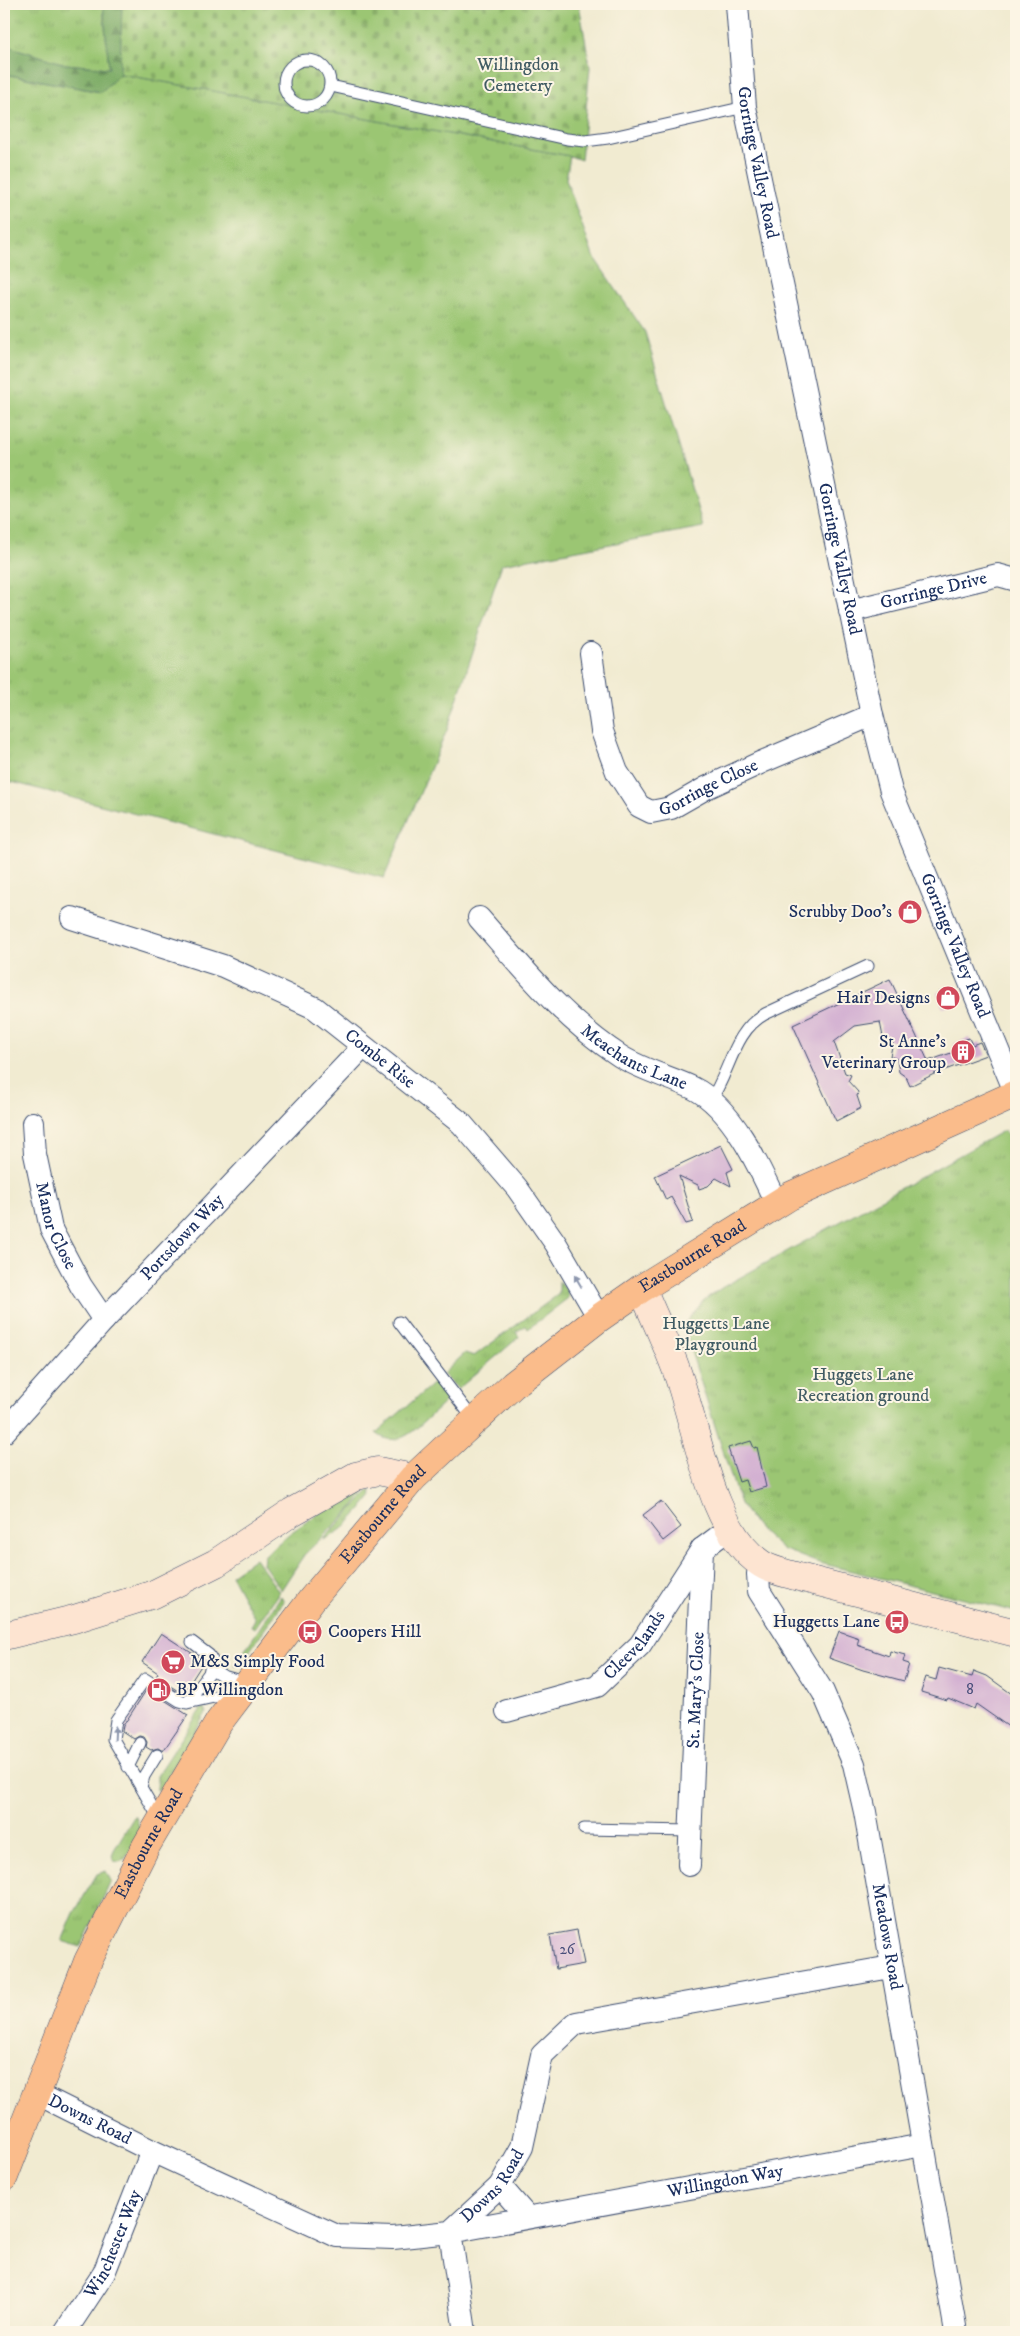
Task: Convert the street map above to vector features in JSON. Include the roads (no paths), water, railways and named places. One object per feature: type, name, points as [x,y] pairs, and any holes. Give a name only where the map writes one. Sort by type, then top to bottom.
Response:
[{"type":"main road","name":"Eastbourne Road","points":[[4,2177],[88,1961],[161,1821],[219,1722],[240,1693],[312,1599],[413,1478],[514,1385],[599,1318],[642,1288],[776,1203],[1016,1094]]},
{"type":"street","name":"Gorringe Valley Road","points":[[738,4],[745,107],[872,715],[894,801],[1016,1094]]},
{"type":"street","name":"Gorringe Drive","points":[[850,610],[998,575],[1016,580]]},
{"type":"street","name":"Gorringe Close","points":[[591,653],[602,731],[605,739],[618,772],[633,798],[639,806],[651,812],[671,808],[706,788],[762,762],[872,715]]},
{"type":"street","name":"Combe Rise","points":[[72,918],[223,966],[315,1008],[461,1123],[517,1188],[556,1244],[599,1318]]},
{"type":"street","name":"Meachants Lane","points":[[479,918],[535,982],[585,1030],[621,1057],[696,1089],[710,1101],[731,1122],[744,1139],[776,1203]]},
{"type":"street","name":"Portsdown Way","points":[[4,1432],[104,1320],[363,1046]]},
{"type":"street","name":"Manor Close","points":[[33,1123],[36,1154],[51,1229],[81,1286],[104,1320]]},
{"type":"street","points":[[642,1288],[676,1370],[715,1499],[729,1529],[743,1548],[760,1564],[796,1576],[1016,1633]]},
{"type":"street","points":[[4,1636],[74,1619],[154,1594],[216,1563],[292,1512],[356,1476],[378,1471],[413,1478]]},
{"type":"street","points":[[702,1549],[729,1529]]},
{"type":"street","name":"Cleevelands","points":[[507,1711],[596,1686],[640,1645],[702,1549]]},
{"type":"street","name":"St. Mary's Close","points":[[690,1865],[702,1549]]},
{"type":"street","name":"Meadows Road","points":[[760,1564],[758,1574],[759,1591],[822,1692],[854,1764],[865,1812],[956,2332]]},
{"type":"street","name":"Downs Road","points":[[36,2093],[152,2151],[337,2236],[393,2238],[450,2232],[500,2186],[522,2147],[542,2055],[576,2023],[891,1967]]},
{"type":"street","name":"Willingdon Way","points":[[450,2232],[922,2145]]},
{"type":"street","name":"Winchester Way","points":[[65,2332],[104,2273],[152,2151]]},
{"type":"street","points":[[500,2186],[528,2217]]},
{"type":"street","points":[[450,2232],[465,2332]]},
{"type":"lane","points":[[302,60],[314,60],[327,70],[331,86],[324,101],[307,108],[291,102],[284,91],[285,73],[292,64],[302,60]]},
{"type":"lane","points":[[331,86],[567,139],[585,141],[745,107]]},
{"type":"lane","points":[[710,1101],[718,1090],[738,1044],[750,1023],[764,1014],[868,966]]},
{"type":"lane","points":[[399,1322],[474,1420]]},
{"type":"lane","points":[[192,1642],[209,1655],[215,1671],[223,1676],[240,1693]]},
{"type":"lane","points":[[189,1706],[209,1673],[212,1660]]},
{"type":"lane","points":[[161,1821],[113,1739],[116,1720],[145,1679],[171,1699],[189,1706],[219,1696],[240,1693]]},
{"type":"lane","points":[[128,1767],[140,1743]]},
{"type":"lane","points":[[140,1787],[144,1776],[157,1755]]},
{"type":"lane","points":[[584,1829],[691,1831]]},
{"type":"place","name":"Scrubby Doo's","points":[[910,912]]},
{"type":"place","name":"Hair Designs","points":[[948,998]]},
{"type":"place","name":"St Anne's Veterinary Group","points":[[963,1052]]},
{"type":"place","name":"Huggetts Lane","points":[[897,1622]]},
{"type":"place","name":"Coopers Hill","points":[[310,1632]]},
{"type":"place","name":"M&S Simply Food","points":[[173,1662]]},
{"type":"place","name":"BP Willingdon","points":[[159,1690]]},
{"type":"park label","name":"Willingdon Cemetery","points":[[518,75]]},
{"type":"park label","name":"Huggetts Lane Playground","points":[[716,1334]]},
{"type":"park label","name":"Huggets Lane Recreation ground","points":[[863,1385]]}]
